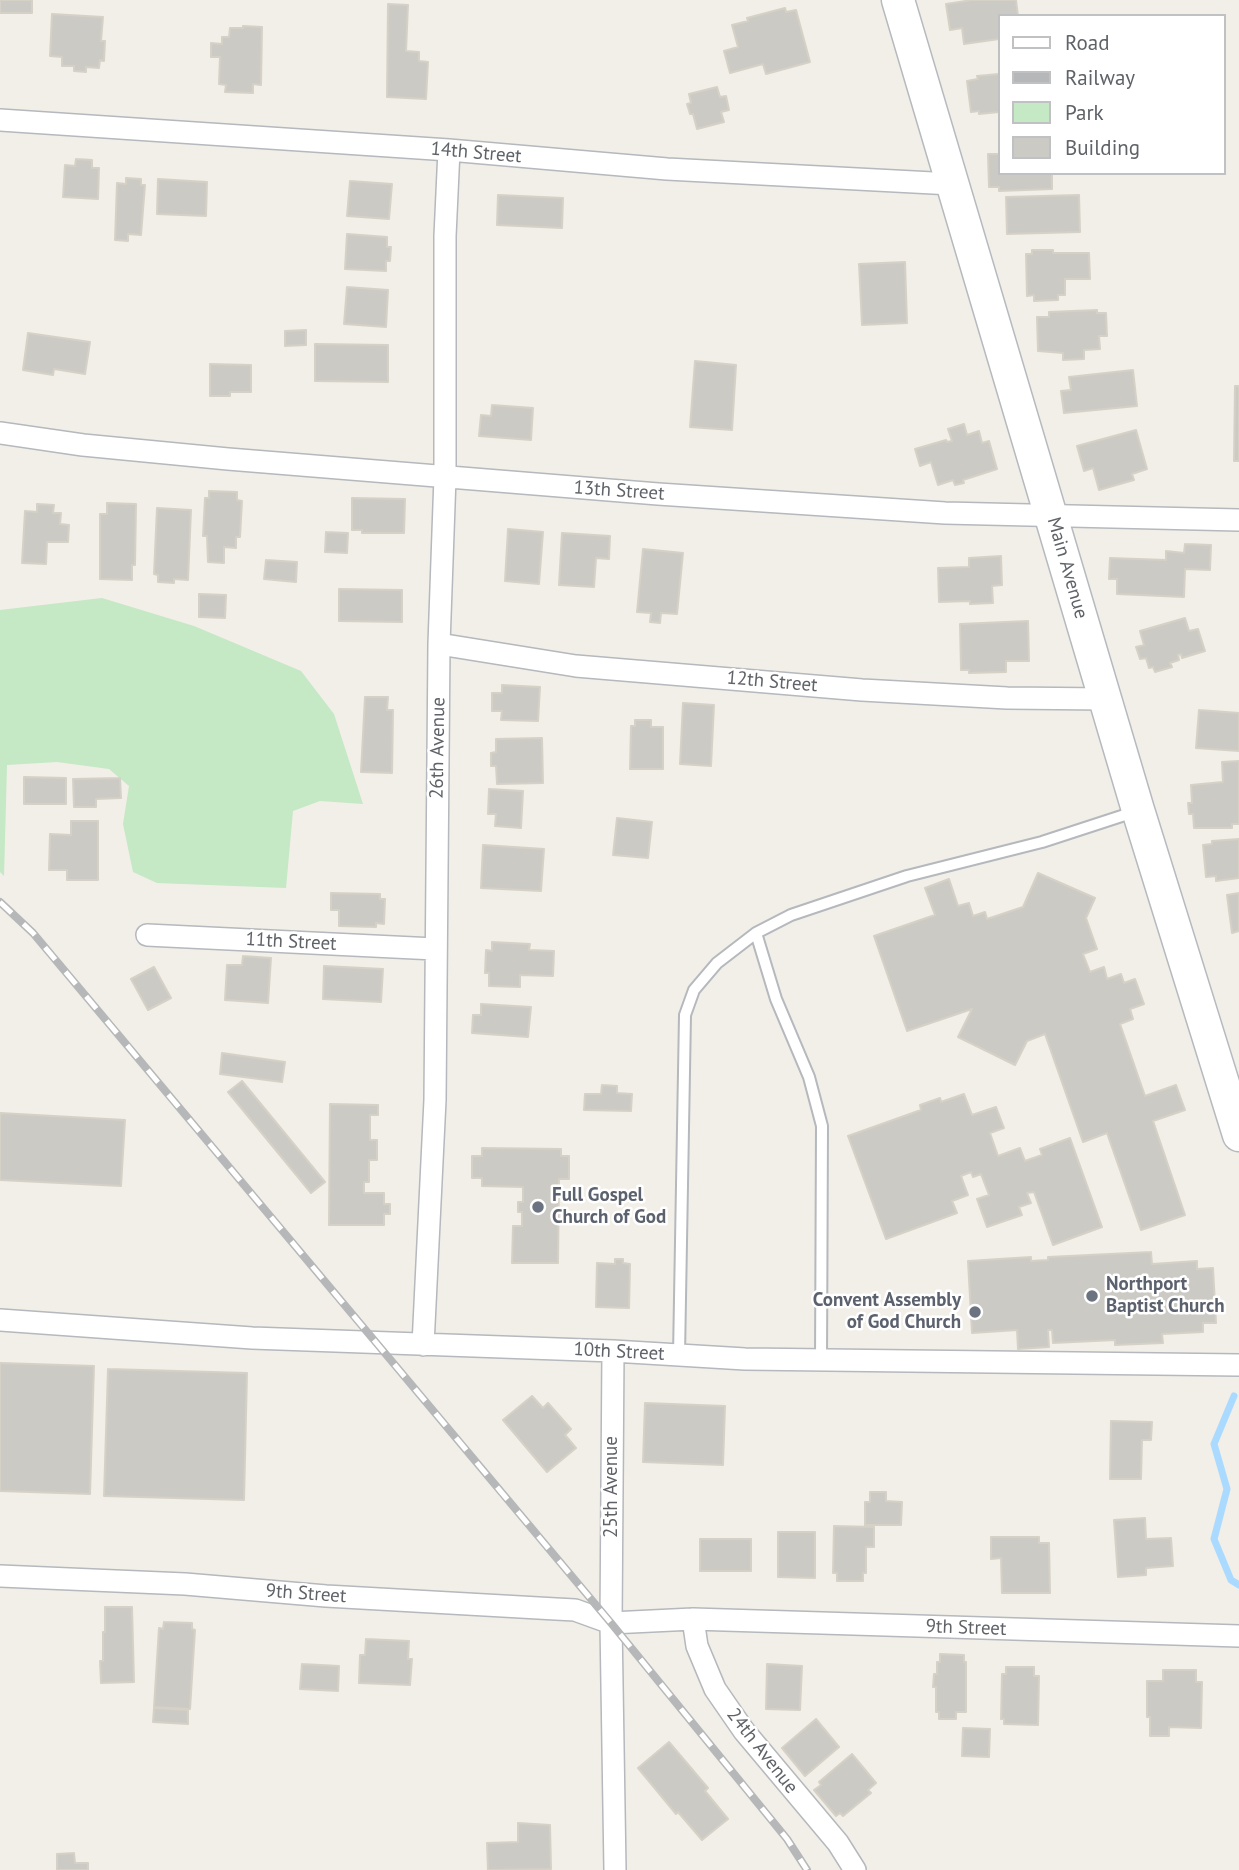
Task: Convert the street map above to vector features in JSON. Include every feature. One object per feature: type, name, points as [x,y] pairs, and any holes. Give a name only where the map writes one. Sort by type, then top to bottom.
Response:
[{"type":"main road","name":"Main Avenue","points":[[898,0],[1138,810],[1239,1135]]},
{"type":"street","name":"14th Street","points":[[0,120],[449,150],[667,169],[952,184]]},
{"type":"street","name":"26th Avenue","points":[[423,1345],[435,1100],[439,644],[445,477],[445,236],[449,150]]},
{"type":"street","name":"13th Street","points":[[0,433],[96,446],[658,494],[944,513],[1239,520]]},
{"type":"street","name":"12th Street","points":[[439,644],[576,666],[862,690],[1007,698],[1106,699]]},
{"type":"street","name":"11th Street","points":[[148,935],[435,949]]},
{"type":"street","name":"10th Street","points":[[0,1320],[252,1338],[821,1361],[1239,1365]]},
{"type":"street","name":"25th Avenue","points":[[613,1352],[611,1623],[615,1870]]},
{"type":"street","name":"9th Street","points":[[0,1576],[184,1584],[326,1596],[566,1610],[611,1623]]},
{"type":"street","name":"9th Street","points":[[693,1619],[1239,1636]]},
{"type":"street","points":[[611,1623],[693,1619]]},
{"type":"street","name":"24th Avenue","points":[[693,1619],[697,1646],[715,1689],[744,1731],[838,1843],[855,1870]]},
{"type":"lane","points":[[679,1355],[685,1015],[694,990],[717,963],[756,933],[791,915],[883,884],[1042,842],[1138,810]]},
{"type":"lane","points":[[756,933],[776,999],[809,1077],[822,1126],[821,1361]]},
{"type":"green space","points":[[102,598],[194,626],[301,671],[334,714],[363,804],[320,801],[293,811],[286,888],[157,883],[133,872],[123,824],[129,786],[109,769],[57,762],[7,765],[4,876],[0,872],[0,610]]},
{"type":"building","points":[[0,0],[32,0],[32,13],[0,13]]},
{"type":"building","points":[[972,0],[1016,0],[1018,14],[998,14],[998,39],[964,44],[962,28],[950,30],[946,4]]},
{"type":"building","points":[[388,4],[408,5],[406,51],[419,52],[419,61],[428,62],[426,99],[387,97]]},
{"type":"building","points":[[785,8],[786,12],[796,10],[810,62],[766,74],[763,64],[730,73],[724,51],[738,47],[732,25]]},
{"type":"building","points":[[52,14],[103,17],[101,41],[105,41],[104,61],[100,60],[99,68],[86,67],[86,72],[74,71],[74,66],[62,66],[62,57],[50,56]]},
{"type":"building","points":[[262,27],[261,85],[253,84],[253,93],[225,92],[226,85],[219,84],[220,57],[211,57],[211,43],[222,44],[222,37],[229,37],[230,28]]},
{"type":"building","points":[[998,74],[998,112],[971,112],[967,81],[978,79],[977,76]]},
{"type":"building","points":[[717,87],[720,97],[726,96],[729,110],[721,112],[724,122],[697,129],[687,104],[691,103],[689,94]]},
{"type":"building","points":[[988,154],[998,154],[998,175],[1052,175],[1052,189],[999,191],[999,187],[989,187]]},
{"type":"building","points":[[76,159],[92,160],[92,168],[99,168],[98,199],[63,197],[65,165],[75,166]]},
{"type":"building","points":[[126,178],[141,179],[141,185],[145,185],[141,235],[128,234],[128,241],[115,240],[117,183],[126,184]]},
{"type":"building","points":[[158,179],[207,182],[206,216],[157,214]]},
{"type":"building","points":[[350,181],[392,184],[389,219],[347,216]]},
{"type":"building","points":[[498,195],[563,198],[562,228],[497,225]]},
{"type":"building","points":[[1079,195],[1080,232],[1007,234],[1006,197]]},
{"type":"building","points":[[347,234],[387,237],[387,247],[391,247],[386,271],[345,269]]},
{"type":"building","points":[[1032,250],[1089,253],[1090,279],[1065,279],[1065,295],[1058,295],[1058,300],[1034,301],[1034,295],[1027,296],[1026,254],[1032,254]]},
{"type":"building","points":[[905,262],[907,323],[862,325],[859,264]]},
{"type":"building","points":[[347,287],[388,290],[386,327],[344,324]]},
{"type":"building","points":[[1097,310],[1097,313],[1106,313],[1107,336],[1099,336],[1100,349],[1084,350],[1084,359],[1063,360],[1063,353],[1038,351],[1037,317],[1049,317],[1049,312]]},
{"type":"building","points":[[306,330],[306,345],[285,346],[285,331]]},
{"type":"building","points":[[28,333],[90,342],[85,374],[54,369],[53,375],[23,370]]},
{"type":"building","points":[[315,344],[388,345],[388,382],[315,381]]},
{"type":"building","points":[[695,361],[736,365],[732,430],[690,427]]},
{"type":"building","points":[[210,364],[251,365],[251,392],[210,396]]},
{"type":"building","points":[[1133,370],[1137,406],[1064,413],[1061,391],[1071,390],[1069,377]]},
{"type":"building","points":[[1235,386],[1239,386],[1239,461],[1234,461]]},
{"type":"building","points":[[492,405],[533,408],[531,440],[479,436],[481,415],[491,416]]},
{"type":"building","points":[[964,424],[967,435],[979,431],[982,443],[989,441],[997,469],[963,480],[964,483],[955,485],[953,480],[938,485],[931,462],[920,466],[915,449],[946,440],[952,441],[948,429]]},
{"type":"building","points":[[1136,430],[1147,469],[1132,474],[1134,480],[1099,490],[1093,468],[1084,471],[1077,446]]},
{"type":"building","points":[[209,491],[237,492],[237,500],[242,501],[240,537],[236,537],[236,548],[224,547],[224,563],[208,562],[207,536],[203,536],[205,498],[209,498]]},
{"type":"building","points":[[352,498],[405,499],[404,533],[362,533],[362,530],[352,530]]},
{"type":"building","points":[[107,503],[136,504],[135,565],[132,565],[132,580],[100,579],[100,514],[107,514]]},
{"type":"building","points":[[37,504],[54,505],[53,513],[61,513],[60,524],[69,525],[68,542],[47,542],[46,564],[22,563],[25,511],[37,512]]},
{"type":"building","points":[[157,508],[191,510],[188,580],[158,582],[158,575],[154,574]]},
{"type":"building","points":[[508,529],[543,532],[539,584],[505,581]]},
{"type":"building","points":[[326,532],[348,533],[347,553],[325,552]]},
{"type":"building","points":[[562,533],[610,536],[609,559],[596,558],[594,587],[559,585]]},
{"type":"building","points":[[1185,544],[1211,545],[1210,570],[1185,569],[1184,597],[1117,594],[1117,579],[1109,579],[1110,558],[1166,560],[1166,551],[1184,553]]},
{"type":"building","points":[[643,549],[683,553],[677,614],[661,613],[660,623],[650,622],[651,613],[637,612]]},
{"type":"building","points":[[1001,556],[1002,585],[992,586],[993,603],[939,602],[938,568],[969,567],[969,558]]},
{"type":"building","points":[[266,560],[297,562],[296,582],[264,579]]},
{"type":"building","points":[[339,589],[402,590],[402,622],[339,621]]},
{"type":"building","points":[[199,594],[226,595],[225,618],[199,617]]},
{"type":"building","points":[[1185,618],[1189,631],[1198,629],[1205,651],[1182,658],[1181,654],[1178,655],[1179,660],[1170,663],[1172,667],[1155,672],[1153,667],[1149,668],[1146,658],[1140,659],[1136,647],[1144,645],[1140,631]]},
{"type":"building","points":[[1028,621],[1029,661],[1006,661],[1006,672],[969,673],[969,670],[961,670],[960,624]]},
{"type":"building","points":[[502,685],[540,687],[538,721],[501,720],[502,711],[492,711],[492,693],[502,693]]},
{"type":"building","points":[[365,697],[388,697],[387,710],[393,710],[392,773],[361,772]]},
{"type":"building","points":[[683,703],[714,705],[711,766],[680,764]]},
{"type":"building","points":[[1199,710],[1239,713],[1239,751],[1196,748]]},
{"type":"building","points":[[635,720],[651,720],[651,727],[663,727],[663,769],[630,769],[631,726],[635,726]]},
{"type":"building","points":[[542,738],[543,783],[497,784],[496,766],[491,766],[491,753],[496,752],[496,739]]},
{"type":"building","points":[[1239,761],[1239,824],[1232,824],[1232,828],[1194,828],[1193,814],[1189,814],[1188,803],[1192,803],[1191,785],[1223,782],[1222,762]]},
{"type":"building","points":[[24,777],[66,778],[66,804],[24,804]]},
{"type":"building","points":[[120,778],[121,798],[96,799],[96,807],[74,807],[73,779]]},
{"type":"building","points":[[489,789],[523,791],[521,828],[495,826],[496,814],[488,814]]},
{"type":"building","points":[[617,818],[652,822],[648,858],[613,855]]},
{"type":"building","points":[[71,821],[98,821],[98,880],[67,880],[67,870],[49,870],[50,834],[71,835]]},
{"type":"building","points":[[1239,839],[1239,878],[1216,881],[1216,876],[1206,877],[1203,845],[1212,844],[1212,841]]},
{"type":"building","points":[[483,845],[544,849],[541,891],[481,888]]},
{"type":"building","points":[[1038,873],[1095,898],[1086,918],[1097,949],[1083,954],[1090,972],[1104,967],[1107,979],[1121,974],[1124,983],[1135,979],[1144,1004],[1130,1009],[1133,1019],[1120,1024],[1145,1096],[1176,1085],[1185,1110],[1153,1121],[1185,1215],[1141,1230],[1107,1133],[1083,1142],[1045,1034],[1027,1041],[1015,1065],[958,1037],[972,1009],[907,1031],[874,936],[935,915],[925,888],[949,879],[958,906],[969,903],[973,916],[985,912],[987,919],[1023,907]]},
{"type":"building","points":[[331,893],[380,894],[380,899],[385,899],[384,924],[376,923],[376,927],[339,926],[339,910],[331,910]]},
{"type":"building","points":[[1239,893],[1239,931],[1232,933],[1227,895]]},
{"type":"building","points":[[492,942],[530,944],[529,950],[554,951],[553,976],[520,975],[520,987],[489,986],[489,973],[485,973],[486,950],[492,951]]},
{"type":"building","points":[[243,956],[271,958],[268,1003],[225,1000],[227,965],[242,965]]},
{"type":"building","points":[[324,966],[383,969],[381,1002],[323,999]]},
{"type":"building","points":[[154,967],[171,998],[148,1010],[131,979]]},
{"type":"building","points":[[481,1004],[531,1007],[528,1037],[472,1033],[473,1015],[481,1015]]},
{"type":"building","points":[[222,1053],[285,1062],[282,1082],[220,1074]]},
{"type":"building","points":[[242,1081],[325,1182],[311,1193],[228,1092]]},
{"type":"building","points":[[602,1085],[617,1086],[617,1093],[632,1094],[631,1111],[584,1110],[585,1094],[601,1094]]},
{"type":"building","points":[[964,1094],[972,1115],[996,1107],[1004,1128],[990,1133],[998,1156],[1020,1148],[1025,1161],[1042,1155],[1040,1149],[1070,1138],[1102,1227],[1053,1245],[1034,1192],[1027,1193],[1031,1203],[1019,1207],[1022,1215],[987,1227],[977,1199],[989,1195],[981,1174],[973,1177],[971,1172],[961,1176],[968,1195],[952,1201],[957,1213],[886,1239],[848,1136],[921,1110],[920,1105],[940,1098],[941,1102]]},
{"type":"building","points":[[330,1104],[378,1105],[378,1115],[370,1115],[370,1140],[377,1140],[377,1160],[369,1160],[369,1182],[364,1182],[364,1193],[384,1193],[384,1204],[390,1204],[390,1214],[384,1214],[384,1225],[329,1225]]},
{"type":"building","points":[[0,1113],[125,1120],[121,1186],[0,1180]]},
{"type":"building","name":"Full Gospel Church of God","points":[[482,1148],[561,1149],[561,1156],[569,1156],[569,1179],[559,1179],[558,1263],[512,1263],[513,1226],[522,1226],[522,1212],[518,1212],[518,1202],[523,1202],[523,1187],[482,1186],[482,1178],[472,1178],[472,1156],[482,1156]]},
{"type":"building","name":"Northport Baptist Church","points":[[1151,1252],[1152,1264],[1197,1261],[1197,1269],[1213,1268],[1216,1323],[1203,1323],[1203,1332],[1162,1334],[1163,1343],[1115,1345],[1115,1340],[1053,1343],[1052,1330],[1048,1330],[1049,1347],[1018,1349],[1017,1330],[972,1333],[968,1261],[1031,1257],[1031,1261],[1048,1260],[1048,1257]]},
{"type":"building","points":[[615,1259],[623,1259],[623,1263],[630,1264],[629,1308],[596,1307],[597,1263],[615,1264]]},
{"type":"building","points":[[0,1363],[94,1366],[90,1494],[0,1491]]},
{"type":"building","points":[[108,1369],[247,1373],[244,1500],[104,1496]]},
{"type":"building","points":[[532,1396],[543,1408],[548,1403],[571,1429],[565,1435],[576,1448],[547,1472],[503,1420]]},
{"type":"building","points":[[645,1403],[725,1406],[723,1465],[643,1462]]},
{"type":"building","points":[[1111,1421],[1152,1422],[1151,1440],[1142,1440],[1141,1479],[1110,1479]]},
{"type":"building","points":[[870,1492],[886,1492],[886,1501],[902,1502],[901,1525],[865,1525],[865,1502],[870,1502]]},
{"type":"building","points":[[1145,1518],[1146,1539],[1171,1538],[1173,1566],[1146,1568],[1146,1575],[1118,1577],[1114,1520]]},
{"type":"building","points":[[834,1526],[874,1527],[874,1547],[866,1547],[866,1573],[863,1573],[863,1581],[837,1581],[837,1573],[833,1573]]},
{"type":"building","points":[[778,1532],[815,1532],[815,1578],[778,1577]]},
{"type":"building","points":[[991,1537],[1039,1537],[1039,1543],[1049,1543],[1050,1593],[1002,1593],[1001,1558],[991,1559]]},
{"type":"building","points":[[700,1539],[751,1539],[751,1571],[700,1571]]},
{"type":"building","points":[[105,1607],[132,1607],[134,1682],[101,1683],[100,1661],[103,1661]]},
{"type":"building","points":[[164,1622],[192,1623],[192,1629],[195,1630],[190,1709],[154,1707],[159,1628],[163,1629]]},
{"type":"building","points":[[366,1639],[409,1641],[408,1659],[412,1659],[410,1685],[359,1683],[360,1655],[365,1655]]},
{"type":"building","points":[[940,1654],[964,1655],[966,1662],[966,1712],[956,1712],[956,1719],[939,1719],[939,1712],[936,1712],[936,1687],[933,1687]]},
{"type":"building","points":[[302,1664],[339,1666],[338,1691],[300,1689]]},
{"type":"building","points":[[767,1664],[802,1666],[800,1710],[766,1709]]},
{"type":"building","points":[[1006,1667],[1034,1667],[1034,1676],[1039,1676],[1038,1725],[1004,1724],[1004,1719],[1001,1719],[1002,1674],[1006,1674]]},
{"type":"building","points":[[1163,1670],[1196,1670],[1196,1682],[1202,1682],[1201,1728],[1169,1727],[1169,1736],[1150,1736],[1147,1681],[1163,1681]]},
{"type":"building","points":[[154,1708],[188,1710],[188,1724],[153,1722]]},
{"type":"building","points":[[816,1719],[839,1747],[805,1776],[782,1748]]},
{"type":"building","points":[[963,1728],[990,1729],[989,1757],[962,1756]]},
{"type":"building","points":[[669,1742],[708,1788],[705,1791],[728,1819],[702,1840],[678,1812],[676,1814],[638,1768]]},
{"type":"building","points":[[852,1754],[876,1783],[868,1790],[871,1793],[843,1816],[840,1813],[836,1816],[814,1790],[821,1785],[819,1782]]},
{"type":"building","points":[[518,1823],[550,1825],[551,1869],[488,1870],[487,1843],[518,1842]]},
{"type":"building","points":[[74,1853],[75,1863],[88,1863],[88,1870],[57,1870],[57,1854]]},
{"type":"waterway","points":[[1234,1396],[1214,1444],[1227,1489],[1214,1539],[1231,1580],[1239,1585]]},
{"type":"railway","points":[[0,902],[33,933],[611,1623],[787,1839],[807,1870]]},
{"type":"place","name":"Full Gospel Church of God","points":[[538,1207]]},
{"type":"place","name":"Northport Baptist Church","points":[[1092,1296]]},
{"type":"place","name":"Convent Assembly of God Church","points":[[975,1312]]}]
